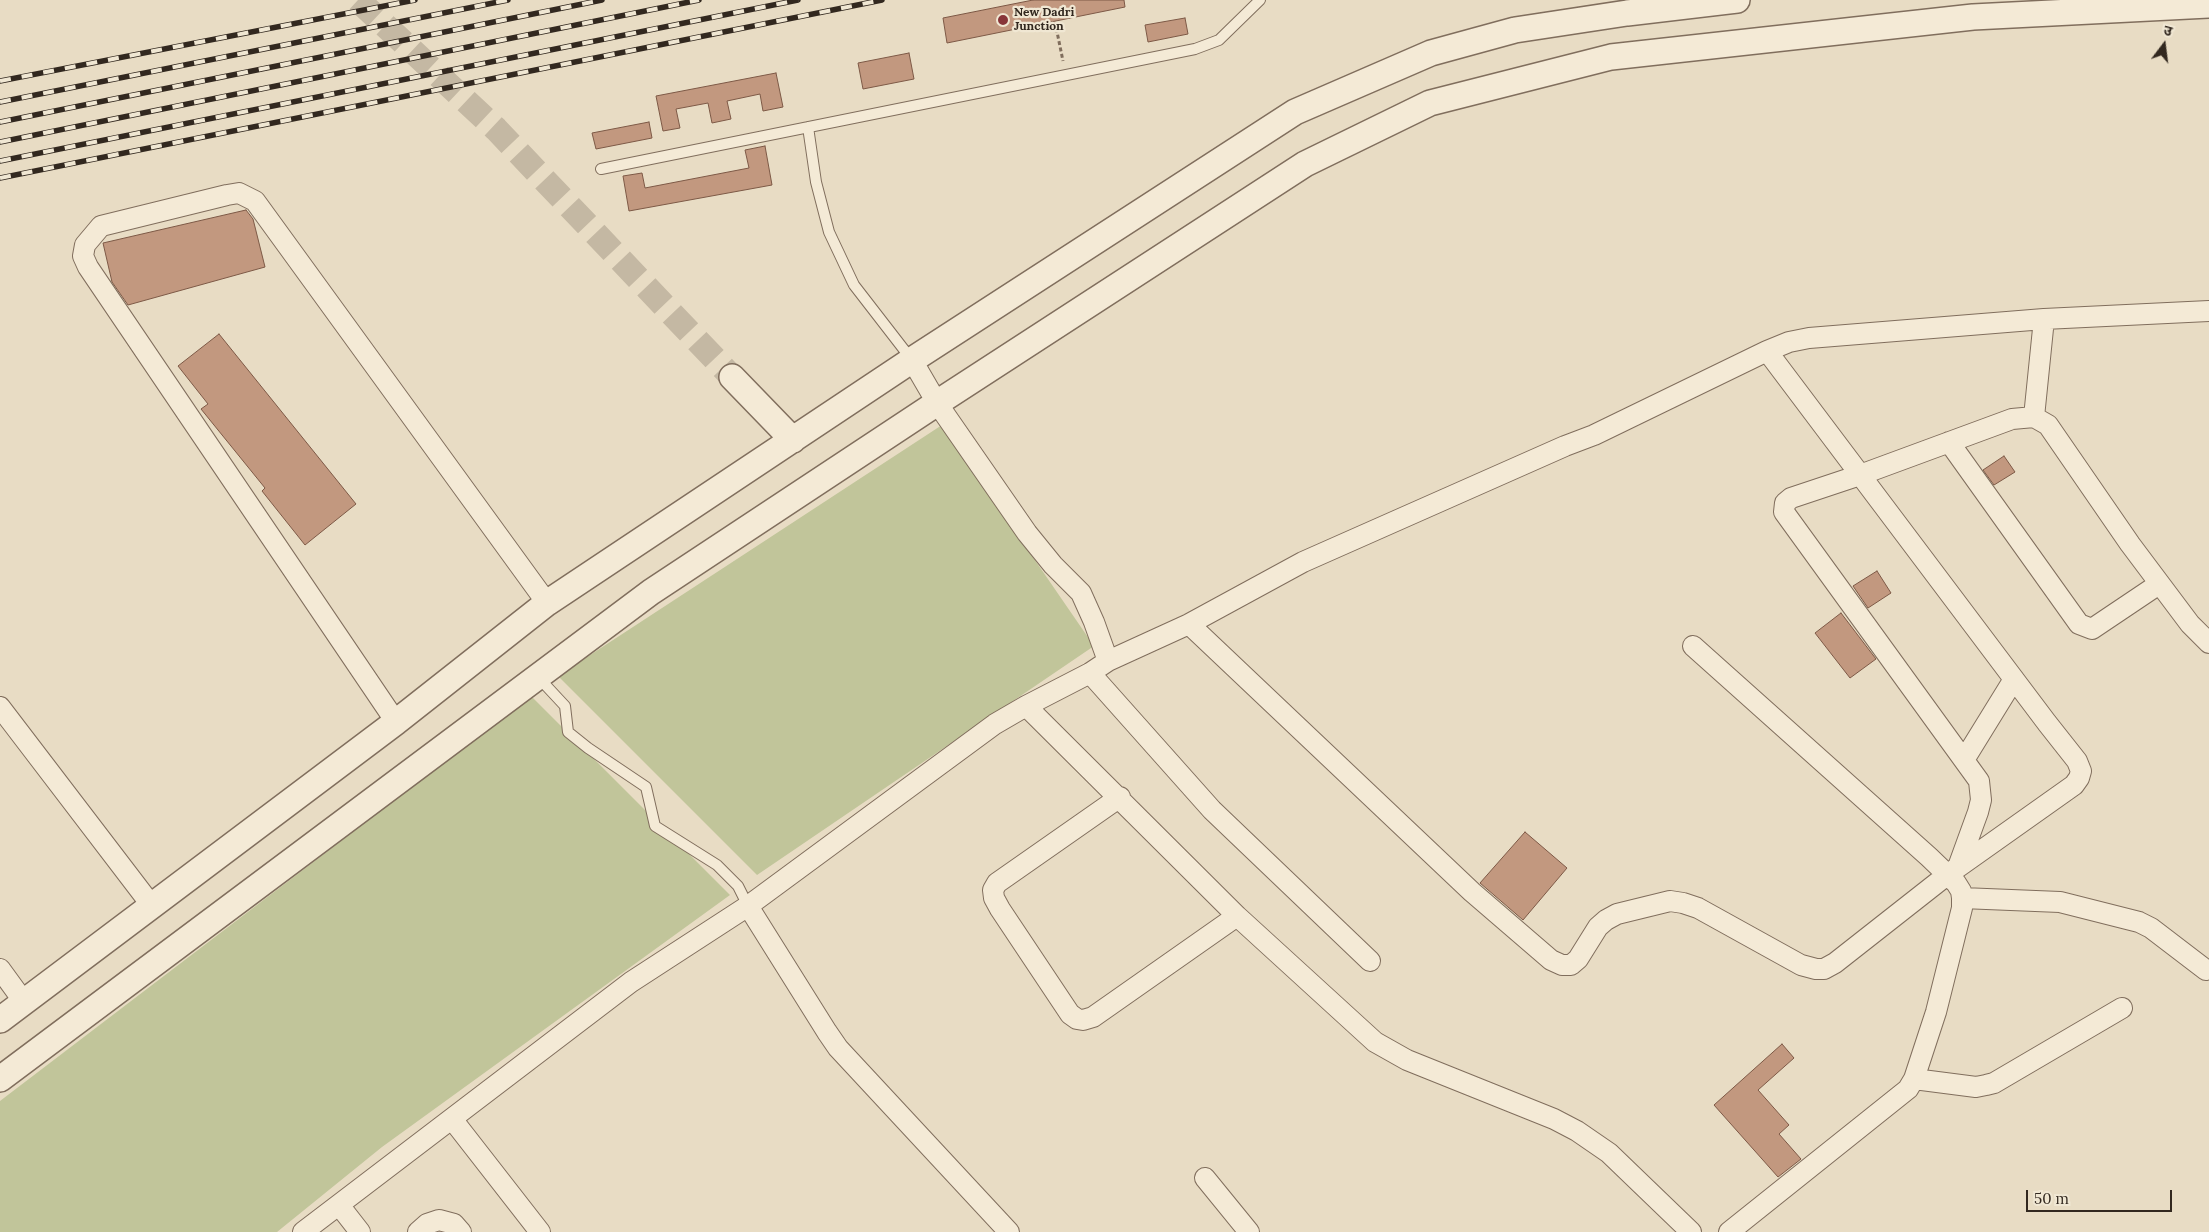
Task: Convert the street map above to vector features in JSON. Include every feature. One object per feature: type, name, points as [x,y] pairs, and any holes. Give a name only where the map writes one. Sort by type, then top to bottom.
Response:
[{"type":"street","points":[[0,1020],[396,722],[547,603],[912,360],[1295,112],[1431,53],[1515,30],[1627,13],[1737,0]]},
{"type":"street","points":[[0,1079],[651,592],[937,402],[1305,164],[1430,103],[1611,57],[1973,17],[2209,5]]},
{"type":"street","points":[[396,722],[88,267],[83,256],[85,245],[101,226],[227,195],[239,194],[255,202],[547,603]]},
{"type":"street","points":[[305,1232],[632,982],[748,906],[995,724],[1090,673],[1108,661],[1189,624],[1303,562],[1594,435],[1767,350],[1789,342],[1809,338],[2044,319],[2209,311]]},
{"type":"street","points":[[2034,416],[2044,319]]},
{"type":"street","points":[[1189,624],[1472,892],[1551,960],[1562,965],[1571,965],[1578,959],[1598,927],[1606,920],[1617,914],[1670,902],[1683,903],[1698,908],[1801,965],[1824,969],[1835,963],[1953,871],[2074,785],[2081,771],[2077,761],[1767,350]]},
{"type":"street","points":[[912,360],[937,402],[1028,533],[1053,565],[1081,593],[1108,661]]},
{"type":"street","points":[[732,377],[792,440]]},
{"type":"street","points":[[1953,871],[1981,800],[1979,781],[1784,512],[1785,504],[1791,498],[1860,475],[2012,419],[2034,416],[2048,425],[2159,584],[2190,624],[2209,643]]},
{"type":"street","points":[[1949,442],[2079,624],[2092,629],[2159,584]]},
{"type":"street","points":[[1693,646],[1872,805],[1953,871],[1962,898],[1962,908],[1936,1012],[1914,1079],[1908,1089],[1729,1232]]},
{"type":"street","points":[[1090,673],[1212,810],[1370,961]]},
{"type":"street","points":[[1964,760],[2014,679]]},
{"type":"street","points":[[1026,706],[1237,916],[1375,1042],[1407,1060],[1554,1119],[1577,1131],[1609,1153],[1691,1232]]},
{"type":"street","points":[[0,707],[152,906]]},
{"type":"street","points":[[1120,798],[997,883],[993,890],[997,903],[1070,1014],[1077,1019],[1083,1020],[1093,1017],[1237,916]]},
{"type":"street","points":[[1962,898],[2060,902],[2139,922],[2151,928],[2206,970]]},
{"type":"street","points":[[748,906],[826,1032],[838,1048],[1010,1232]]},
{"type":"street","points":[[0,969],[24,1002]]},
{"type":"street","points":[[1914,1079],[1976,1087],[1986,1085],[2122,1008]]},
{"type":"street","points":[[452,1119],[540,1232]]},
{"type":"street","points":[[1205,1178],[1249,1232]]},
{"type":"street","points":[[339,1205],[360,1232]]},
{"type":"street","points":[[418,1232],[427,1224],[439,1220],[454,1224],[461,1232]]},
{"type":"lane","points":[[601,169],[1195,49],[1219,40],[1260,0]]},
{"type":"lane","points":[[808,127],[816,182],[829,232],[854,285],[912,360]]},
{"type":"lane","points":[[537,677],[565,706],[568,732],[588,748],[646,787],[655,826],[718,865],[738,886],[748,906]]},
{"type":"path","points":[[1055,22],[1065,74]]},
{"type":"green space","points":[[942,425],[1094,646],[757,875],[558,676]]},
{"type":"green space","points":[[531,696],[730,895],[382,1147],[277,1232],[0,1232],[0,1101]]},
{"type":"building","name":"New Dadri Junction","points":[[1033,0],[1124,0],[1125,7],[947,43],[943,18]]},
{"type":"building","points":[[1185,18],[1188,34],[1148,42],[1145,25]]},
{"type":"building","points":[[909,53],[914,79],[863,89],[858,63]]},
{"type":"building","points":[[776,73],[783,107],[763,111],[760,94],[727,101],[731,119],[712,123],[708,103],[676,109],[680,128],[663,131],[656,96]]},
{"type":"building","points":[[649,122],[652,138],[596,149],[592,133]]},
{"type":"building","points":[[765,146],[772,185],[629,211],[623,176],[642,173],[645,188],[749,168],[745,150]]},
{"type":"building","points":[[246,210],[253,219],[265,267],[128,305],[112,282],[103,243]]},
{"type":"building","points":[[219,334],[356,504],[305,545],[262,491],[265,488],[201,409],[208,404],[178,366]]},
{"type":"building","points":[[2004,456],[2015,472],[1994,485],[1983,470]]},
{"type":"building","points":[[1877,571],[1891,593],[1868,608],[1853,586]]},
{"type":"building","points":[[1841,613],[1876,659],[1850,678],[1815,633]]},
{"type":"building","points":[[1525,832],[1567,868],[1523,920],[1480,883]]},
{"type":"building","points":[[1782,1044],[1794,1058],[1758,1090],[1789,1125],[1779,1134],[1801,1159],[1778,1177],[1714,1105]]},
{"type":"tunnel","points":[[358,0],[496,129],[732,377]]},
{"type":"railway","points":[[0,81],[415,0]]},
{"type":"railway","points":[[0,102],[508,0]]},
{"type":"railway","points":[[0,122],[602,0]]},
{"type":"railway","points":[[0,142],[699,0]]},
{"type":"railway","points":[[0,161],[798,0]]},
{"type":"railway","points":[[0,178],[882,0]]},
{"type":"place","name":"New Dadri Junction","points":[[1003,20]]}]
